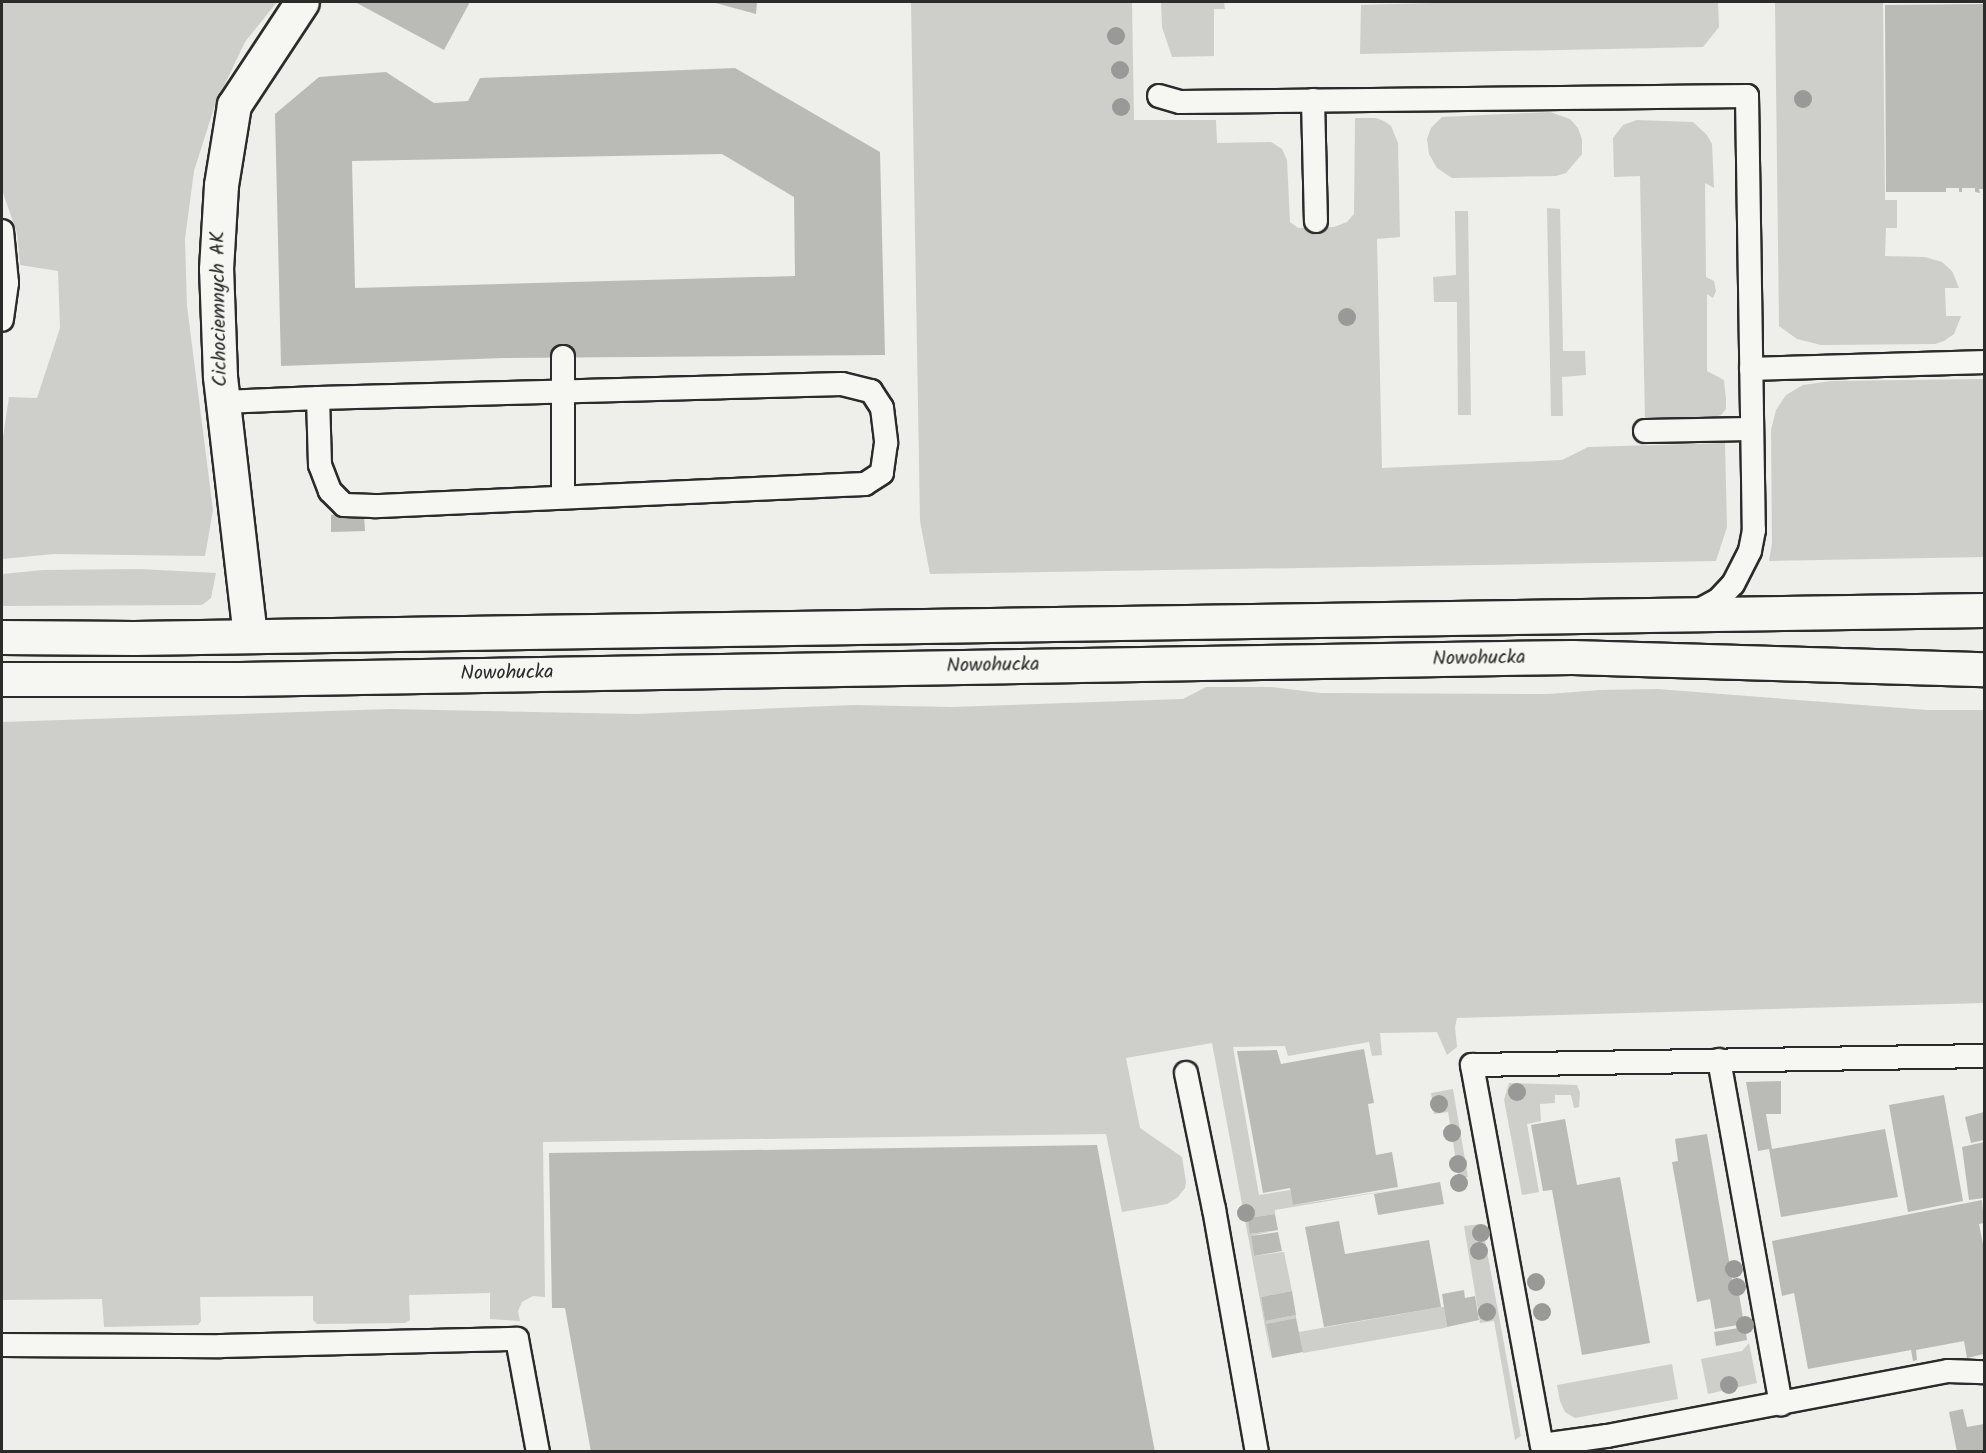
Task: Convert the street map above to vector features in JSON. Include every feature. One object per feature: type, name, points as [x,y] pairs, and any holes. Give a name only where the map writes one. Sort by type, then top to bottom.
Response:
[{"type":"main road","name":"Cichociemnych AK","points":[[250,636],[223,402],[216,269],[221,185],[234,105],[302,2]]},
{"type":"main road","points":[[2,637],[250,636],[1984,610]]},
{"type":"main road","name":"Nowohucka","points":[[2,679],[264,678],[1572,657],[1984,669]]},
{"type":"lane","points":[[1159,96],[1180,102],[1747,96],[1754,530],[1750,551],[1726,593],[1712,604],[1688,613]]},
{"type":"lane","points":[[1313,100],[1316,221]]},
{"type":"lane","points":[[2,231],[7,284],[2,320]]},
{"type":"lane","points":[[563,357],[563,497]]},
{"type":"lane","points":[[1751,369],[1984,362]]},
{"type":"lane","points":[[223,402],[318,398],[842,384],[871,391],[882,408],[886,443],[882,473],[865,484],[374,506],[344,505],[330,491],[320,465],[318,398]]},
{"type":"lane","points":[[1645,431],[1751,429]]},
{"type":"lane","points":[[1984,1056],[1472,1065],[1542,1445],[1781,1404],[1948,1371],[1984,1372]]},
{"type":"lane","points":[[1719,1060],[1781,1404]]},
{"type":"lane","points":[[1186,1073],[1214,1209],[1257,1452]]},
{"type":"lane","points":[[2,1345],[209,1346],[517,1339],[538,1452]]},
{"type":"shaded area","points":[[2,2],[277,2],[245,42],[215,105],[194,171],[185,239],[187,306],[213,510],[205,556],[54,554],[2,559],[2,444],[9,397],[37,398],[60,328],[58,271],[20,265],[17,233],[2,190]]},
{"type":"shaded area","points":[[911,2],[1132,2],[1134,120],[1216,120],[1217,143],[1271,142],[1282,149],[1287,160],[1290,222],[1298,228],[1334,227],[1347,222],[1354,214],[1355,118],[1376,118],[1384,121],[1391,126],[1398,143],[1400,237],[1377,239],[1382,468],[1562,460],[1588,447],[1725,443],[1727,527],[1716,561],[930,574],[920,521]]},
{"type":"shaded area","points":[[1161,2],[1224,2],[1225,9],[1214,9],[1214,56],[1172,57],[1162,27]]},
{"type":"shaded area","points":[[1467,2],[1718,2],[1719,27],[1703,47],[1360,54],[1361,5]]},
{"type":"shaded area","points":[[1775,2],[1984,2],[1883,3],[1885,200],[1897,200],[1897,228],[1886,228],[1885,256],[1925,257],[1942,262],[1952,271],[1959,288],[1945,288],[1946,316],[1961,316],[1954,334],[1944,341],[1935,344],[1821,345],[1797,339],[1779,326]]},
{"type":"shaded area","points":[[1550,112],[1570,119],[1578,128],[1582,139],[1582,154],[1566,173],[1556,176],[1452,178],[1437,168],[1429,154],[1427,139],[1431,128],[1442,117]]},
{"type":"shaded area","points":[[1637,120],[1693,122],[1707,135],[1712,144],[1714,188],[1705,183],[1706,277],[1714,281],[1716,291],[1713,298],[1707,294],[1707,371],[1724,380],[1726,409],[1721,415],[1711,418],[1645,420],[1640,176],[1614,177],[1613,138],[1623,125]]},
{"type":"shaded area","points":[[1547,208],[1560,209],[1563,351],[1585,351],[1586,375],[1562,377],[1563,416],[1551,416]]},
{"type":"shaded area","points":[[1455,211],[1468,211],[1471,415],[1458,415],[1457,302],[1434,302],[1433,277],[1456,275]]},
{"type":"shaded area","points":[[1984,379],[1984,557],[1769,561],[1772,543],[1771,430],[1776,410],[1786,395],[1803,385],[1831,381]]},
{"type":"shaded area","points":[[140,569],[216,573],[211,598],[202,605],[2,606],[2,574],[43,570]]},
{"type":"shaded area","points":[[1206,687],[1272,687],[1320,693],[1548,694],[1657,689],[1927,710],[1984,710],[1984,1003],[1457,1018],[1455,1027],[1457,1047],[1447,1055],[1437,1032],[1380,1033],[1382,1055],[1372,1056],[1369,1042],[1288,1056],[1285,1046],[1233,1047],[1259,1195],[1290,1190],[1294,1205],[1399,1189],[1275,1210],[1275,1214],[1248,1218],[1251,1234],[1278,1230],[1251,1236],[1254,1256],[1284,1252],[1292,1291],[1261,1297],[1265,1321],[1296,1315],[1296,1318],[1266,1324],[1271,1359],[1212,1043],[1126,1058],[1140,1128],[1182,1157],[1185,1188],[1178,1197],[1167,1204],[1122,1212],[1106,1134],[543,1142],[545,1297],[533,1296],[522,1302],[518,1311],[520,1321],[490,1319],[490,1293],[409,1295],[410,1320],[405,1323],[317,1324],[313,1320],[313,1296],[200,1297],[201,1321],[198,1325],[104,1327],[102,1299],[2,1300],[2,722],[390,709],[636,714],[853,705],[951,707],[1183,699]]},
{"type":"shaded area","points":[[1509,1083],[1577,1085],[1580,1093],[1579,1107],[1574,1108],[1571,1095],[1555,1095],[1555,1103],[1540,1104],[1541,1121],[1527,1124],[1539,1192],[1522,1195],[1504,1100]]},
{"type":"shaded area","points":[[1453,1089],[1468,1177],[1459,1179],[1448,1112],[1434,1114],[1431,1093]]},
{"type":"shaded area","points":[[1482,1224],[1521,1436],[1515,1440],[1494,1321],[1480,1323],[1464,1226]]},
{"type":"shaded area","points":[[1444,1307],[1447,1327],[1444,1328],[1303,1353],[1299,1332]]},
{"type":"shaded area","points":[[1749,1343],[1757,1383],[1708,1394],[1701,1359],[1742,1351]]},
{"type":"shaded area","points":[[1672,1364],[1678,1399],[1575,1418],[1565,1412],[1560,1401],[1557,1385]]},
{"type":"building","points":[[355,2],[470,2],[444,50]]},
{"type":"building","points":[[712,2],[757,2],[756,14]]},
{"type":"building","points":[[1984,4],[1984,189],[1979,189],[1980,193],[1975,192],[1975,188],[1962,188],[1962,192],[1959,192],[1959,188],[1946,188],[1946,192],[1886,192],[1885,5]]},
{"type":"building","points":[[735,68],[880,152],[885,355],[505,358],[281,366],[275,114],[319,77],[386,72],[434,103],[468,101],[480,78]],"holes":[[[722,154],[794,197],[795,276],[355,288],[352,161]]]},
{"type":"building","points":[[364,514],[365,531],[331,532],[331,515]]},
{"type":"building","points":[[1364,1049],[1374,1103],[1368,1104],[1376,1155],[1392,1152],[1398,1187],[1293,1205],[1290,1188],[1263,1193],[1237,1051],[1277,1050],[1281,1064]]},
{"type":"building","points":[[1781,1081],[1781,1114],[1766,1114],[1772,1149],[1885,1129],[1898,1197],[1781,1217],[1769,1149],[1758,1151],[1746,1082]]},
{"type":"building","points":[[1944,1095],[1963,1201],[1908,1212],[1889,1105]]},
{"type":"building","points":[[1984,1112],[1984,1140],[1971,1143],[1965,1117]]},
{"type":"building","points":[[1565,1119],[1577,1185],[1620,1177],[1650,1343],[1582,1355],[1552,1190],[1543,1191],[1531,1125]]},
{"type":"building","points":[[1707,1134],[1735,1295],[1739,1294],[1744,1324],[1715,1329],[1710,1299],[1697,1302],[1672,1162],[1678,1161],[1675,1139]]},
{"type":"building","points":[[1984,1142],[1984,1198],[1969,1200],[1962,1147]]},
{"type":"building","points":[[1097,1145],[1155,1452],[591,1452],[565,1308],[552,1308],[549,1153]]},
{"type":"building","points":[[1440,1182],[1444,1204],[1378,1215],[1374,1194]]},
{"type":"building","points":[[1982,1200],[1984,1223],[1979,1224],[1984,1249],[1984,1354],[1967,1358],[1964,1341],[1916,1350],[1917,1360],[1913,1361],[1911,1350],[1808,1369],[1794,1293],[1782,1296],[1772,1241]]},
{"type":"building","points":[[1275,1214],[1278,1230],[1250,1234],[1248,1218]]},
{"type":"building","points":[[1339,1221],[1345,1254],[1429,1240],[1441,1307],[1324,1327],[1305,1227]]},
{"type":"building","points":[[1278,1232],[1282,1251],[1254,1256],[1251,1236]]},
{"type":"building","points":[[1464,1290],[1465,1298],[1475,1296],[1479,1320],[1447,1327],[1442,1294]]},
{"type":"building","points":[[1292,1291],[1296,1315],[1265,1321],[1261,1297]]},
{"type":"building","points":[[1296,1318],[1303,1352],[1272,1358],[1266,1324]]},
{"type":"building","points":[[1745,1327],[1747,1340],[1716,1346],[1714,1332]]},
{"type":"building","points":[[1963,1409],[1967,1427],[1984,1424],[1984,1452],[1957,1452],[1949,1412]]}]
